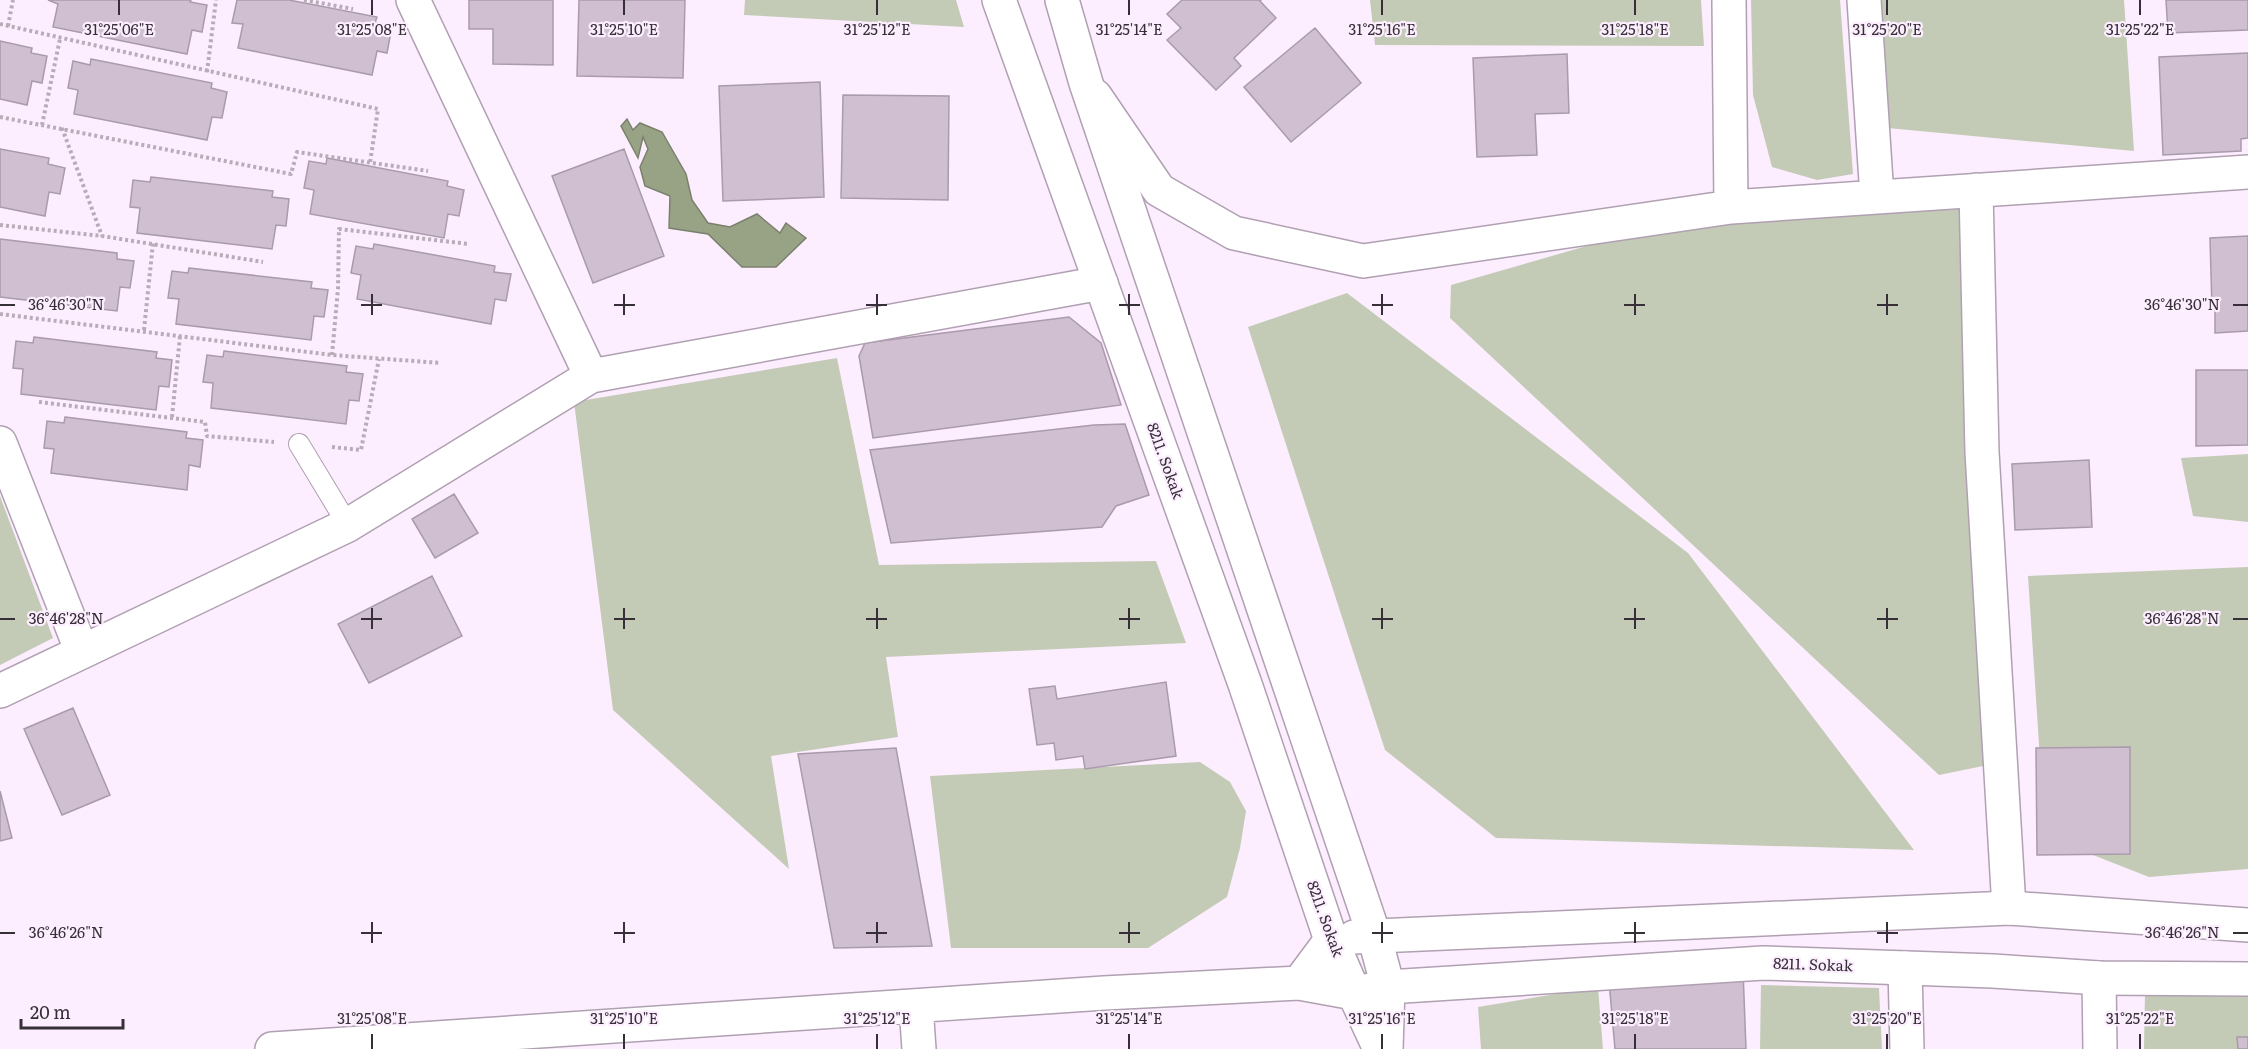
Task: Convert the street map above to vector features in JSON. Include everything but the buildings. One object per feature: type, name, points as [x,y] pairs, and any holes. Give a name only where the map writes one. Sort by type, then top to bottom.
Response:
[{"type":"street","points":[[413,0],[591,376]]},
{"type":"street","name":"8211. Sokak","points":[[999,0],[1245,684],[1331,940],[1354,993],[1388,987],[1763,963],[1993,971],[2100,978],[2248,979]]},
{"type":"street","points":[[1062,0],[1086,83],[1374,935],[1388,987],[1386,1049]]},
{"type":"street","points":[[1729,0],[1731,207]]},
{"type":"street","points":[[1864,0],[1877,197]]},
{"type":"street","points":[[1086,83],[1159,190],[1234,233],[1363,261],[1731,207],[2248,172]]},
{"type":"street","points":[[1976,190],[1982,452],[2009,908]]},
{"type":"street","points":[[0,691],[348,525],[591,376],[1101,283]]},
{"type":"street","points":[[0,443],[82,652]]},
{"type":"street","points":[[1299,983],[1331,940],[1374,935],[2009,908],[2248,926]]},
{"type":"street","points":[[1905,968],[1907,1049]]},
{"type":"street","points":[[2100,978],[2100,1049]]},
{"type":"street","points":[[272,1049],[1104,993],[1299,983],[1354,993],[1380,1049]]},
{"type":"street","points":[[916,1006],[919,1049]]},
{"type":"lane","points":[[299,444],[348,525]]},
{"type":"path","points":[[8,26],[13,0]]},
{"type":"path","points":[[207,72],[216,0]]},
{"type":"path","points":[[304,0],[353,9]]},
{"type":"path","points":[[0,24],[378,109],[370,163]]},
{"type":"path","points":[[42,125],[60,39]]},
{"type":"path","points":[[0,117],[62,127],[291,174],[297,152],[428,171]]},
{"type":"path","points":[[62,127],[102,236]]},
{"type":"path","points":[[0,225],[153,243],[263,262]]},
{"type":"path","points":[[332,355],[338,289],[339,229],[469,244]]},
{"type":"path","points":[[144,330],[153,243]]},
{"type":"path","points":[[0,314],[332,355],[441,363]]},
{"type":"path","points":[[39,402],[172,417],[180,336]]},
{"type":"shaded area","points":[[745,0],[956,0],[964,27],[744,15]]},
{"type":"shaded area","points":[[1370,0],[1701,0],[1704,46],[1375,45]]},
{"type":"shaded area","points":[[1751,0],[1840,0],[1853,174],[1817,180],[1772,167],[1753,95]]},
{"type":"shaded area","points":[[1872,0],[2124,0],[2134,151],[1877,127]]},
{"type":"shaded area","points":[[627,119],[633,130],[640,123],[662,132],[686,174],[692,200],[708,223],[730,227],[757,214],[780,233],[786,223],[806,238],[776,267],[742,267],[708,234],[669,228],[670,196],[645,186],[640,167],[648,149],[643,137],[638,158],[621,126]]},
{"type":"shaded area","points":[[1964,191],[1988,765],[1939,775],[1450,318],[1451,285],[1642,230]]},
{"type":"shaded area","points":[[1347,293],[1688,553],[1914,850],[1496,838],[1385,750],[1248,327]]},
{"type":"shaded area","points":[[837,358],[879,565],[1156,561],[1186,643],[886,657],[898,737],[771,756],[789,869],[613,710],[574,402]]},
{"type":"shaded area","points":[[2248,454],[2248,522],[2193,516],[2181,458]]},
{"type":"shaded area","points":[[0,496],[53,638],[0,665]]},
{"type":"shaded area","points":[[2248,567],[2248,869],[2149,877],[2070,846],[2044,821],[2028,576]]},
{"type":"shaded area","points":[[1200,762],[1230,782],[1246,811],[1240,848],[1227,897],[1148,948],[951,948],[930,776]]},
{"type":"shaded area","points":[[1761,985],[1879,988],[1882,1049],[1760,1049]]},
{"type":"shaded area","points":[[1598,987],[1603,1049],[1481,1049],[1478,1007]]},
{"type":"shaded area","points":[[2145,994],[2248,997],[2248,1049],[2144,1049]]}]
